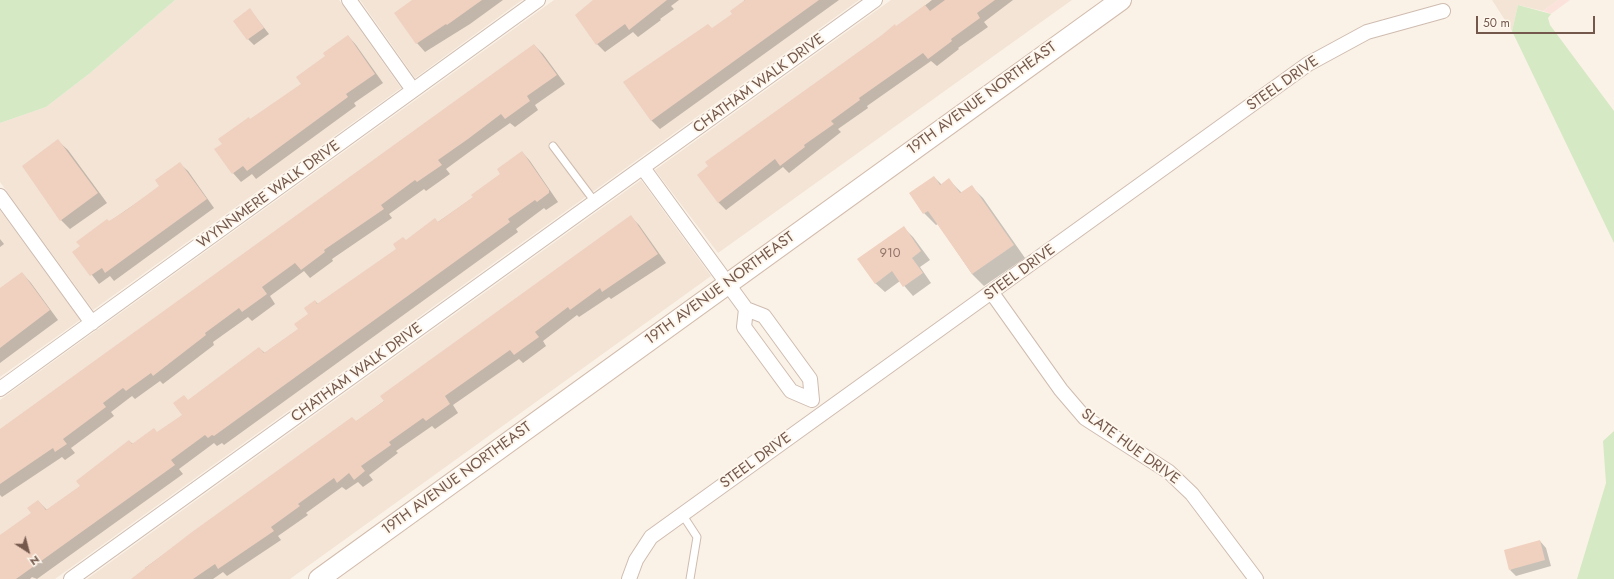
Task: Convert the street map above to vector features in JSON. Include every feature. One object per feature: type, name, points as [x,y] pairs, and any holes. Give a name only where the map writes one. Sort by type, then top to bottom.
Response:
[{"type":"street","points":[[349,0],[413,90]]},
{"type":"street","name":"WYNNMERE WALK DRIVE","points":[[0,389],[538,0]]},
{"type":"street","name":"CHATHAM WALK DRIVE","points":[[71,579],[875,0]]},
{"type":"street","name":"19TH AVENUE NORTHEAST","points":[[319,579],[1121,0]]},
{"type":"street","name":"STEEL DRIVE","points":[[629,579],[636,560],[651,537],[992,293],[1308,64],[1367,32],[1443,11]]},
{"type":"street","points":[[643,168],[746,309],[764,316],[810,379],[812,400],[822,415]]},
{"type":"street","points":[[0,196],[92,323]]},
{"type":"street","name":"SLATE HUE DRIVE","points":[[992,293],[1061,390],[1085,418],[1163,468],[1192,494],[1256,579]]},
{"type":"street","points":[[746,309],[744,327],[791,391],[812,400]]},
{"type":"lane","points":[[553,146],[595,202]]},
{"type":"lane","points":[[682,514],[697,537],[690,579]]},
{"type":"shaded area","points":[[175,0],[339,0],[401,88],[93,310],[0,182],[0,123],[46,107],[89,74]]},
{"type":"shaded area","points":[[360,0],[522,0],[415,78]]},
{"type":"shaded area","points":[[554,0],[859,0],[55,579],[0,579],[0,400]]},
{"type":"shaded area","points":[[891,0],[1072,0],[718,253],[655,170]]},
{"type":"shaded area","points":[[1492,0],[1558,0],[1543,11],[1518,5],[1512,31]]},
{"type":"shaded area","points":[[1558,0],[1570,0],[1551,14],[1543,11]]},
{"type":"shaded area","points":[[641,180],[711,276],[290,579],[87,579]]},
{"type":"shaded area","points":[[0,210],[80,320],[0,377]]},
{"type":"green space","points":[[0,0],[175,0],[89,74],[46,107],[0,123]]},
{"type":"green space","points":[[1518,5],[1551,14],[1548,18],[1550,25],[1614,111],[1614,243],[1512,31]]},
{"type":"green space","points":[[1614,431],[1614,579],[1577,579],[1606,483],[1603,441]]},
{"type":"building","points":[[412,0],[482,0],[447,25],[446,24],[416,44],[394,13]]},
{"type":"building","points":[[593,0],[667,0],[629,30],[625,24],[596,45],[575,15]]},
{"type":"building","points":[[745,0],[819,0],[651,121],[623,82],[708,24],[712,28],[732,14],[730,11]]},
{"type":"building","points":[[945,0],[995,0],[977,13],[980,18],[951,39],[952,41],[928,59],[923,53],[859,98],[860,100],[831,121],[834,124],[804,145],[805,147],[780,166],[775,159],[718,203],[697,175],[708,166],[705,162],[882,35],[895,24],[896,26],[925,5],[930,11]]},
{"type":"building","points":[[250,8],[264,28],[247,40],[233,21]]},
{"type":"building","points":[[348,35],[375,74],[346,94],[348,97],[247,171],[243,166],[232,174],[214,149],[222,144],[218,139],[249,117],[250,119],[301,84],[296,77],[325,56],[323,53]]},
{"type":"building","points":[[534,44],[557,75],[527,96],[530,101],[505,119],[501,114],[438,160],[442,165],[417,182],[415,180],[381,205],[384,209],[324,250],[325,252],[301,270],[295,263],[262,287],[267,294],[242,312],[239,308],[205,333],[206,335],[153,376],[151,373],[126,391],[123,388],[103,403],[106,407],[63,439],[67,444],[55,452],[53,448],[0,484],[0,429]]},
{"type":"building","points":[[58,139],[98,193],[60,221],[22,166]]},
{"type":"building","points":[[522,151],[549,190],[549,193],[537,202],[535,200],[508,219],[510,222],[214,436],[212,435],[208,438],[205,435],[171,460],[175,465],[16,579],[0,579],[0,535],[31,513],[27,508],[38,500],[46,510],[80,486],[76,481],[129,440],[132,444],[154,428],[157,432],[182,415],[173,403],[184,395],[188,400],[259,347],[264,353],[298,329],[294,324],[308,314],[304,308],[315,300],[317,304],[396,249],[393,244],[403,237],[406,240],[435,218],[438,222],[473,197],[471,195],[500,174],[497,169]]},
{"type":"building","points":[[180,162],[207,199],[105,273],[102,268],[90,276],[72,252],[80,246],[76,242],[107,219],[109,221],[125,211],[159,186],[155,180]]},
{"type":"building","points":[[934,176],[940,185],[949,178],[960,193],[972,185],[1014,245],[972,274],[928,211],[923,214],[909,193]]},
{"type":"building","points":[[631,215],[658,254],[602,292],[600,288],[570,310],[568,307],[535,332],[539,337],[514,355],[510,350],[445,396],[450,404],[426,421],[423,418],[389,442],[391,445],[361,466],[365,471],[354,480],[349,473],[337,483],[334,478],[298,504],[300,506],[271,527],[274,531],[218,569],[215,564],[193,579],[131,579],[192,532],[352,417],[356,421],[384,401],[380,396]]},
{"type":"building","points":[[904,226],[921,251],[912,258],[923,273],[903,287],[892,271],[875,284],[857,259]]},
{"type":"building","points":[[22,272],[50,310],[0,348],[0,288]]},
{"type":"building","points":[[1540,540],[1545,560],[1509,570],[1504,550]]}]
